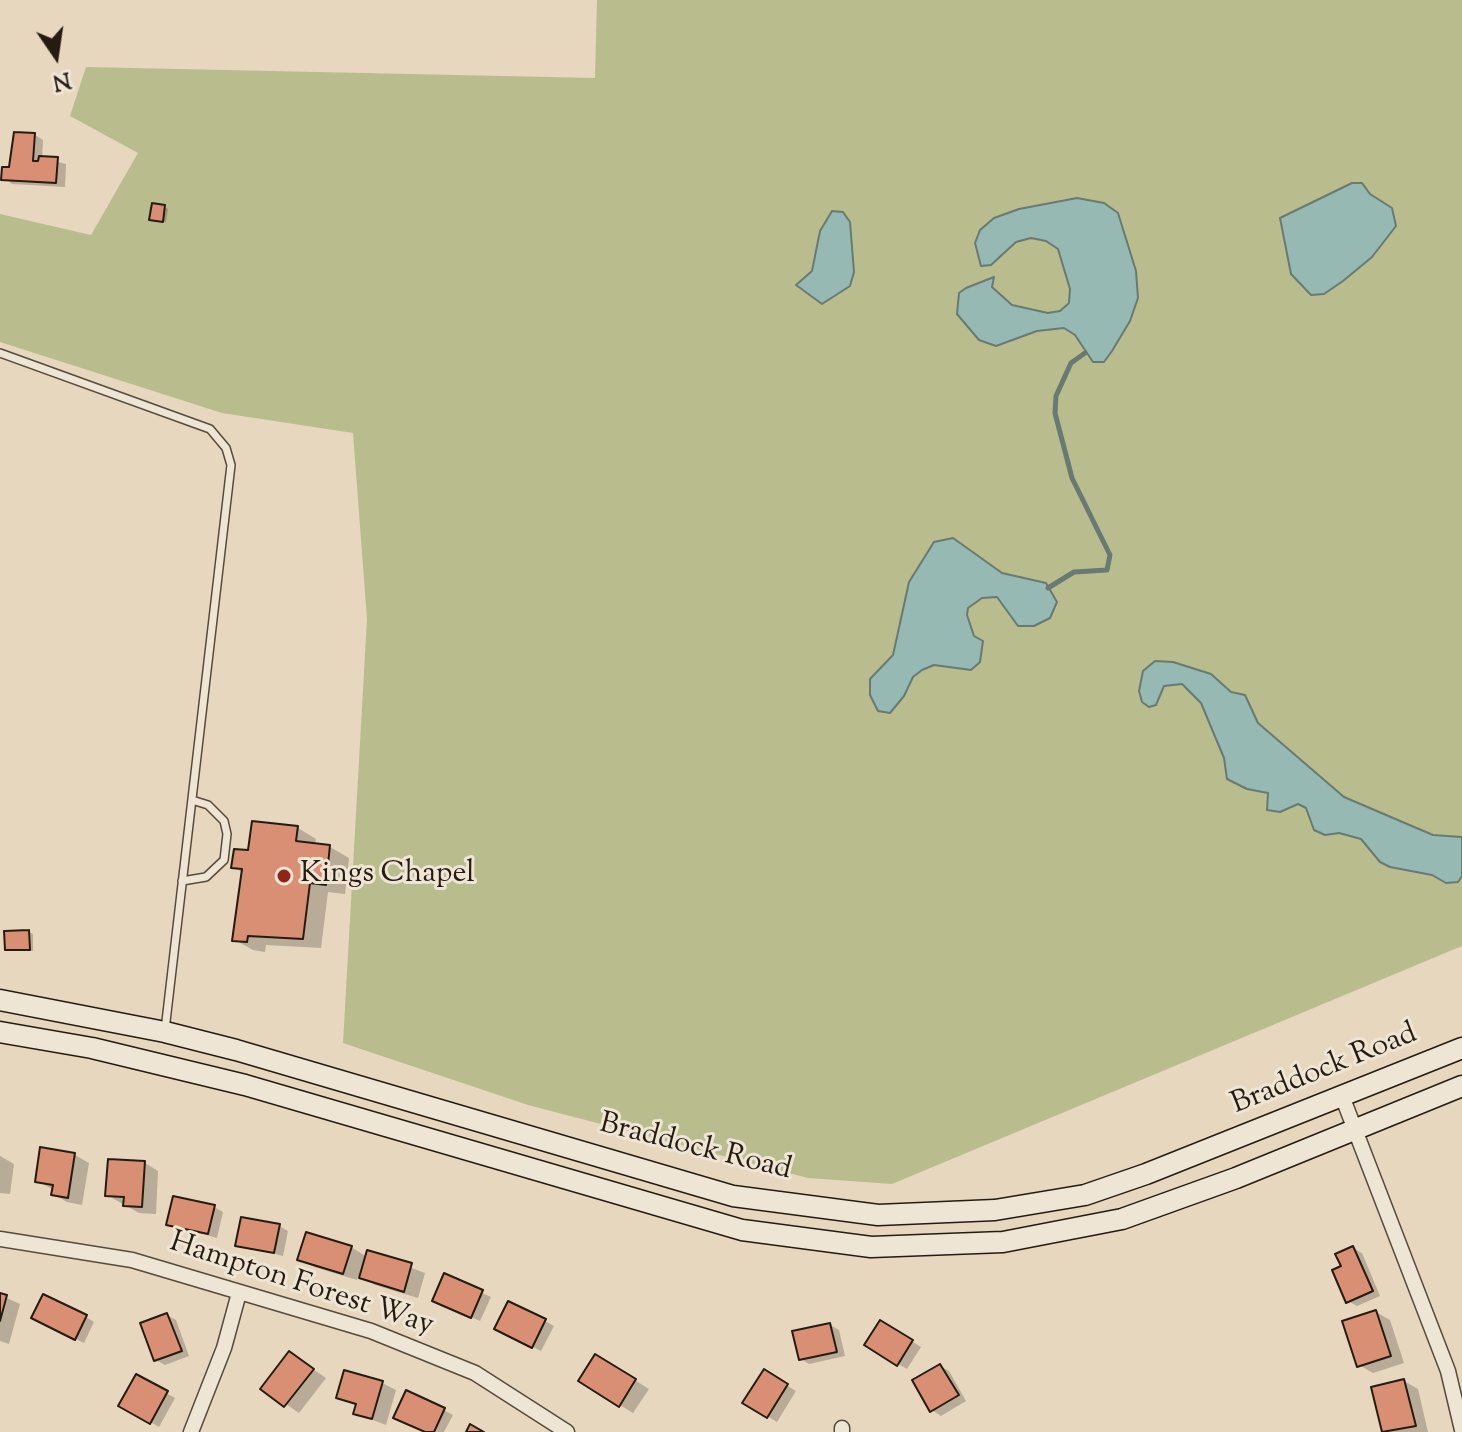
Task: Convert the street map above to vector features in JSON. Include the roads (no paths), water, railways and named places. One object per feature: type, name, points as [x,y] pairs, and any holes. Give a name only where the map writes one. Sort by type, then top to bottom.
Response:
[{"type":"main road","name":"Braddock Road","points":[[0,1000],[165,1032],[733,1196],[878,1215],[995,1210],[1085,1195],[1160,1169],[1462,1048]]},
{"type":"main road","name":"Braddock Road","points":[[0,1032],[92,1048],[245,1085],[742,1230],[871,1247],[1003,1242],[1122,1219],[1462,1086]]},
{"type":"street","points":[[1342,1096],[1455,1370],[1462,1430]]},
{"type":"street","name":"Hampton Forest Way","points":[[0,1239],[132,1260],[413,1345],[475,1373],[567,1432]]},
{"type":"street","points":[[191,1432],[224,1348],[239,1293]]},
{"type":"lane","points":[[0,353],[210,429],[226,448],[231,465],[165,1032]]},
{"type":"lane","points":[[182,881],[199,880],[216,872],[222,866],[226,847],[224,821],[208,805],[192,800]]},
{"type":"water","points":[[1352,183],[1362,183],[1370,194],[1392,208],[1396,226],[1372,257],[1343,281],[1324,294],[1311,295],[1291,274],[1280,218]]},
{"type":"water","points":[[1077,198],[1104,203],[1118,213],[1136,271],[1138,298],[1130,321],[1112,351],[1104,362],[1093,362],[1075,335],[1064,328],[1037,331],[996,346],[979,340],[957,314],[959,293],[966,288],[994,277],[992,287],[1012,305],[1048,313],[1060,311],[1069,303],[1070,289],[1058,249],[1046,241],[1031,238],[1016,242],[991,265],[981,266],[975,243],[980,230],[994,218],[1019,209]]},
{"type":"water","points":[[832,211],[843,212],[850,222],[854,272],[850,286],[822,304],[796,285],[812,271],[820,231]]},
{"type":"water","points":[[953,538],[1002,573],[1046,583],[1057,602],[1050,618],[1034,626],[1018,626],[997,597],[982,598],[968,608],[967,615],[974,636],[983,641],[980,662],[971,670],[934,665],[922,670],[913,677],[904,696],[890,713],[878,711],[870,695],[870,679],[893,655],[909,582],[934,542]]},
{"type":"water","points":[[1155,661],[1173,662],[1211,674],[1231,692],[1245,695],[1258,723],[1344,797],[1433,835],[1462,837],[1462,876],[1458,882],[1446,883],[1432,875],[1390,867],[1380,862],[1361,839],[1339,833],[1325,835],[1314,830],[1306,808],[1298,804],[1280,812],[1267,810],[1268,793],[1247,789],[1227,779],[1224,758],[1201,703],[1182,684],[1164,686],[1156,705],[1149,707],[1142,702],[1139,691],[1143,671]]},
{"type":"waterway","points":[[1048,588],[1074,572],[1107,570],[1110,555],[1072,478],[1055,413],[1056,396],[1071,363],[1085,353]]},
{"type":"place","name":"Kings Chapel","points":[[284,876]]}]
